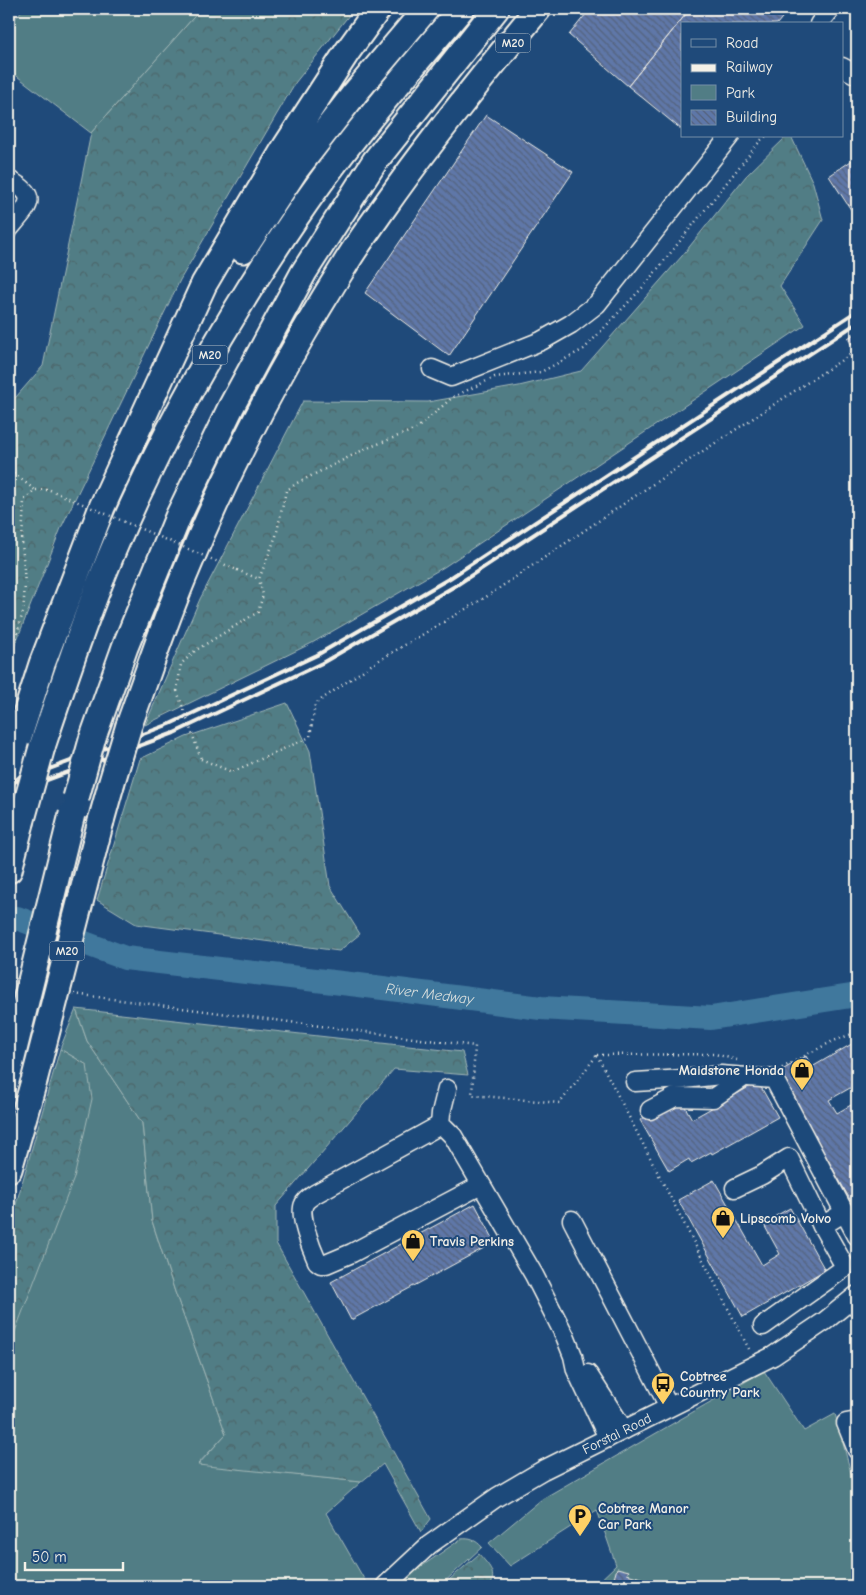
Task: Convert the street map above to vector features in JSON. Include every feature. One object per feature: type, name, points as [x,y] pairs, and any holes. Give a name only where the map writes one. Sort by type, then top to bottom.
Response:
[{"type":"highway","name":"M20","points":[[10,762],[42,664],[102,507],[204,284],[286,146],[347,52],[378,9]]},
{"type":"highway","name":"M20","points":[[125,456],[179,353],[296,169],[355,93],[426,9]]},
{"type":"highway","name":"M20","points":[[9,870],[42,747],[76,646],[139,491],[179,412],[250,286],[299,213],[345,150],[461,9]]},
{"type":"highway","name":"M20","points":[[9,1070],[92,740],[125,647],[178,517],[231,406],[304,272],[375,161],[496,9]]},
{"type":"highway","name":"M20","points":[[9,1169],[34,1081],[101,821],[129,726],[187,568],[226,481],[264,405],[305,331],[350,257],[412,167],[481,78],[538,9]]},
{"type":"highway","name":"M20","points":[[481,78],[545,9]]},
{"type":"street","points":[[821,22],[831,9]]},
{"type":"street","points":[[844,68],[857,75]]},
{"type":"street","points":[[432,369],[450,377],[541,341],[571,324],[597,304],[728,138]]},
{"type":"street","points":[[9,180],[26,191],[29,198],[27,206],[9,229]]},
{"type":"street","points":[[635,1082],[721,1075],[742,1069],[774,1079],[857,1236]]},
{"type":"street","points":[[650,1110],[674,1097],[713,1098],[742,1069]]},
{"type":"street","points":[[440,1125],[447,1089]]},
{"type":"street","points":[[440,1125],[453,1136],[534,1275],[574,1356],[624,1430]]},
{"type":"street","points":[[440,1125],[305,1202],[302,1207],[305,1228],[317,1261],[321,1264],[326,1264],[352,1254],[481,1185]]},
{"type":"street","points":[[735,1188],[762,1175],[788,1158],[844,1265],[843,1269],[763,1326]]},
{"type":"street","points":[[822,1226],[845,1212]]},
{"type":"street","points":[[572,1220],[669,1407]]},
{"type":"street","name":"Forstal Road","points":[[385,1586],[429,1544],[497,1497],[543,1470],[773,1356],[825,1321],[857,1295]]},
{"type":"street","points":[[574,1356],[576,1370],[608,1438]]},
{"type":"street","points":[[857,1421],[846,1423],[857,1450]]},
{"type":"path","points":[[259,579],[263,595],[258,612],[196,650],[181,664],[176,691],[201,758],[232,772],[310,737],[315,704],[371,665],[486,597],[662,478],[857,350]]},
{"type":"path","points":[[9,481],[13,472],[35,490],[50,490],[237,570]]},
{"type":"path","points":[[9,662],[23,612],[25,585],[22,542],[24,500],[35,490]]},
{"type":"path","points":[[80,995],[475,1046],[472,1095],[560,1103],[597,1055]]},
{"type":"path","points":[[775,1071],[831,1042],[857,1032]]},
{"type":"path","points":[[597,1055],[716,1054],[742,1069]]},
{"type":"path","points":[[597,1055],[757,1363]]},
{"type":"green space","points":[[23,9],[201,9],[91,133],[9,70],[9,26]]},
{"type":"green space","points":[[201,9],[354,9],[295,83],[180,280],[61,528],[9,660],[9,405],[43,366],[91,133]]},
{"type":"green space","points":[[785,138],[792,138],[813,183],[823,220],[780,286],[805,325],[444,567],[312,643],[145,725],[200,599],[303,401],[428,402],[519,386],[581,371],[682,256],[746,176]]},
{"type":"green space","points":[[287,703],[310,751],[330,886],[360,934],[339,951],[136,924],[97,900],[140,759],[186,737]]},
{"type":"green space","points":[[76,1009],[87,1041],[142,1123],[152,1221],[175,1292],[226,1434],[198,1464],[361,1482],[326,1513],[368,1586],[9,1586],[9,1345],[87,1065],[60,1049]]},
{"type":"green space","points":[[76,1009],[462,1052],[468,1075],[394,1069],[276,1206],[276,1243],[431,1519],[421,1532],[383,1464],[361,1482],[198,1465],[226,1434],[175,1292],[152,1221],[142,1123],[87,1041]]},
{"type":"green space","points":[[60,1049],[87,1065],[92,1099],[74,1178],[9,1347],[9,1229]]},
{"type":"green space","points":[[764,1371],[804,1431],[835,1414],[857,1495],[857,1586],[594,1586],[616,1565],[597,1510],[510,1566],[489,1543],[542,1499]]},
{"type":"green space","points":[[461,1539],[473,1540],[482,1547],[440,1586],[397,1586],[402,1580]]},
{"type":"green space","points":[[479,1554],[489,1565],[492,1572],[491,1586],[442,1586]]},
{"type":"building","points":[[590,9],[690,9],[628,86],[569,35]]},
{"type":"building","points":[[690,9],[789,9],[779,22],[681,22],[681,129],[628,86]]},
{"type":"building","points":[[486,115],[573,172],[449,356],[365,293]]},
{"type":"building","points":[[857,157],[857,219],[829,176]]},
{"type":"building","points":[[857,332],[857,340],[851,344],[848,338]]},
{"type":"building","points":[[857,1041],[857,1084],[829,1100],[837,1113],[851,1105],[857,1116],[857,1212],[779,1072],[806,1056],[812,1067]]},
{"type":"building","points":[[758,1082],[778,1117],[712,1154],[711,1152],[691,1163],[689,1159],[669,1171],[640,1120],[680,1098],[692,1119]]},
{"type":"building","name":"Lipscomb Volvo","points":[[714,1180],[762,1265],[780,1254],[763,1223],[790,1208],[825,1270],[743,1317],[678,1200]]},
{"type":"building","name":"Travis Perkins","points":[[475,1204],[495,1242],[351,1320],[331,1282]]},
{"type":"building","points":[[617,1568],[629,1571],[627,1574],[651,1581],[650,1586],[612,1586]]},
{"type":"waterway","name":"River Medway","points":[[9,920],[17,918],[125,958],[541,1008],[711,1018],[857,995]]},
{"type":"railway","points":[[9,784],[170,724],[317,655],[450,578],[857,311]]},
{"type":"railway","points":[[9,794],[174,733],[322,663],[455,586],[857,323]]},
{"type":"place","name":"Maidstone Honda","points":[[802,1091]]},
{"type":"place","name":"Lipscomb Volvo","points":[[723,1239]]},
{"type":"place","name":"Travis Perkins","points":[[413,1262]]},
{"type":"place","name":"Cobtree Country Park","points":[[663,1405]]},
{"type":"place","name":"Cobtree Manor Car Park","points":[[580,1537]]}]
